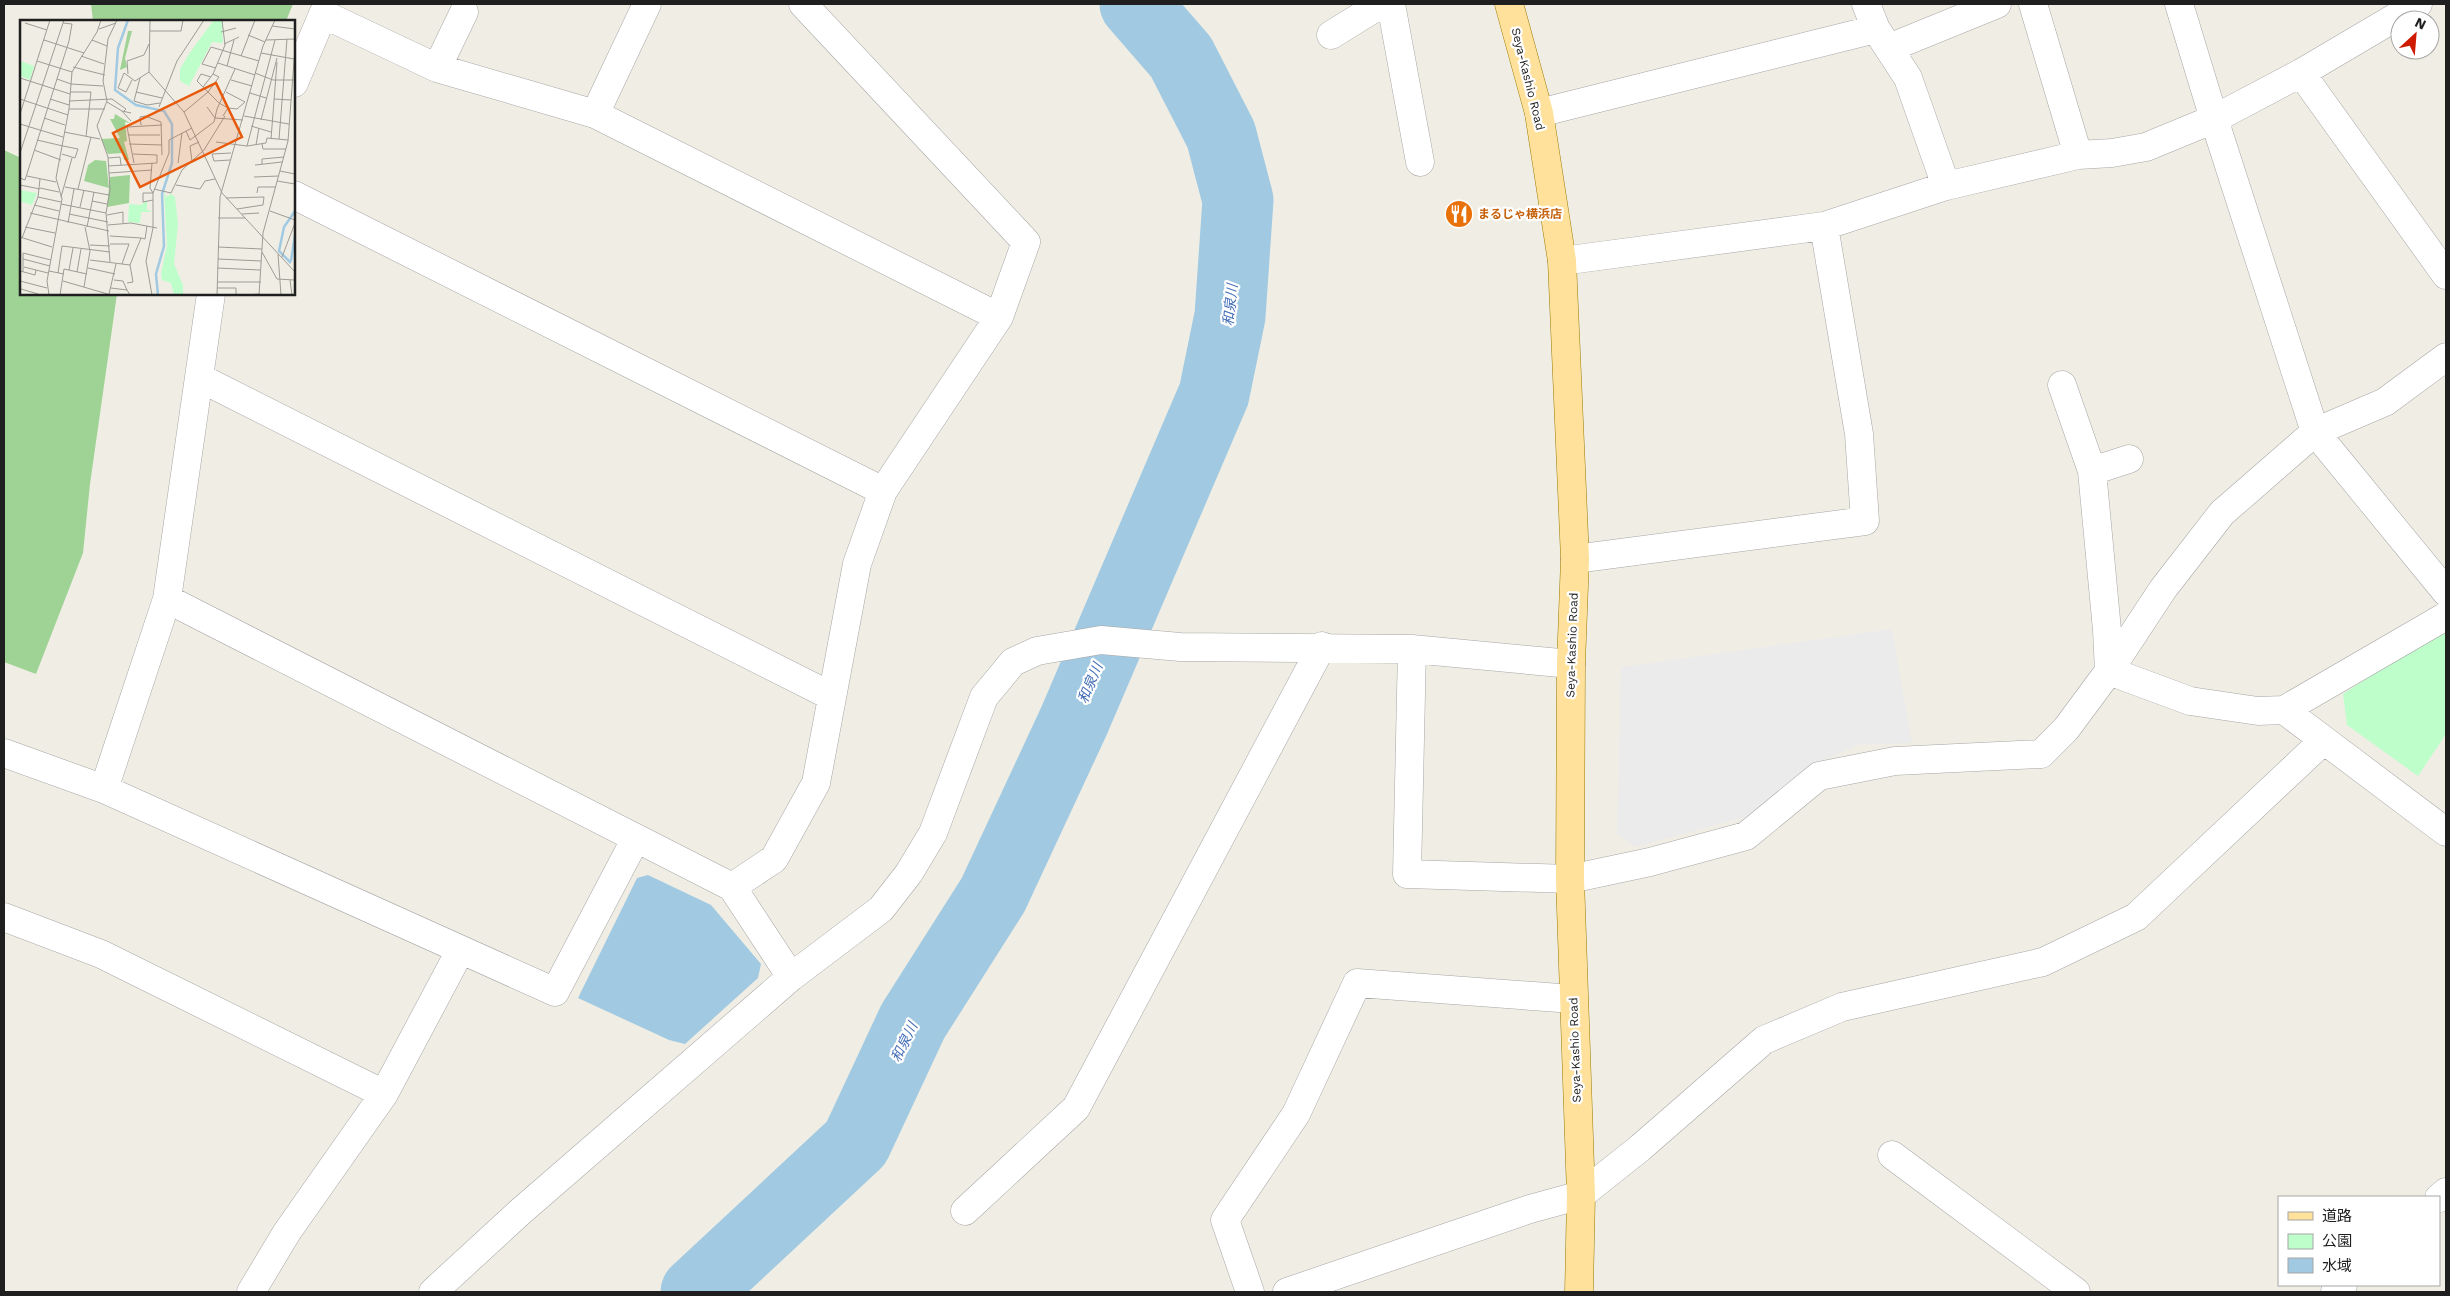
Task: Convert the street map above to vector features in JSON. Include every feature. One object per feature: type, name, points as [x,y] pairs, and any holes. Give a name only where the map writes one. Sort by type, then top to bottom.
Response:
[{"type":"main road","name":"Seya-Kashio Road","points":[[1509,4],[1539,113],[1562,261],[1575,559],[1571,664],[1570,879],[1581,1195],[1579,1292]]},
{"type":"street","points":[[595,114],[646,4]]},
{"type":"street","points":[[732,887],[774,859],[816,783],[857,564],[883,491],[999,316],[1026,242],[803,4]]},
{"type":"street","points":[[1331,36],[1381,4]]},
{"type":"street","points":[[1391,4],[1420,162]]},
{"type":"street","points":[[1866,4],[1882,38],[1908,78],[1946,186]]},
{"type":"street","points":[[1539,113],[1882,38],[1997,4]]},
{"type":"street","points":[[2033,4],[2078,155]]},
{"type":"street","points":[[2179,4],[2315,432],[2446,592]]},
{"type":"street","points":[[1562,261],[1824,226],[1946,186],[2078,155],[2112,153],[2146,147],[2214,119],[2301,73],[2418,4]]},
{"type":"street","points":[[437,68],[464,12]]},
{"type":"street","points":[[295,81],[322,14],[437,68],[595,114],[999,316]]},
{"type":"street","points":[[2301,73],[2446,275]]},
{"type":"street","points":[[295,196],[883,491]]},
{"type":"street","points":[[1575,559],[1865,521],[1858,434],[1824,226]]},
{"type":"street","points":[[104,789],[168,600],[211,295]]},
{"type":"street","points":[[1412,649],[1407,874],[1570,879],[1650,862],[1746,836],[1819,776],[1895,761],[2041,754],[2066,729],[2109,671],[2162,589],[2222,513],[2315,432],[2385,402],[2446,357]]},
{"type":"street","points":[[200,378],[831,696]]},
{"type":"street","points":[[2062,385],[2092,471],[2109,671]]},
{"type":"street","points":[[2092,471],[2129,459]]},
{"type":"street","points":[[168,600],[732,887],[791,977]]},
{"type":"street","points":[[2109,671],[2190,701],[2258,711],[2284,710],[2446,616]]},
{"type":"street","points":[[433,1292],[520,1212],[791,977],[881,910],[934,833],[984,697],[1013,662],[1037,651],[1101,640],[1180,646],[1322,646],[1412,649],[1571,664]]},
{"type":"street","points":[[965,1211],[1076,1108],[1322,646]]},
{"type":"street","points":[[2284,710],[2446,832]]},
{"type":"street","points":[[1287,1292],[1530,1209],[1581,1195],[1640,1148],[1764,1040],[1842,1007],[2043,962],[2136,917],[2324,740]]},
{"type":"street","points":[[4,753],[104,789],[460,951],[555,992],[636,838]]},
{"type":"street","points":[[4,917],[101,954],[384,1094]]},
{"type":"street","points":[[251,1292],[286,1232],[384,1094],[460,951]]},
{"type":"street","points":[[1250,1292],[1225,1220],[1296,1114],[1357,983],[1573,998]]},
{"type":"street","points":[[1892,1155],[2076,1292]]},
{"type":"green space","points":[[91,4],[293,4],[286,20],[93,20]]},
{"type":"green space","points":[[4,150],[20,158],[20,295],[117,295],[90,484],[83,553],[36,674],[4,662]]},
{"type":"green space","points":[[2446,627],[2446,734],[2418,776],[2347,725],[2343,694]]},
{"type":"shaded area","points":[[1892,629],[1912,743],[1857,745],[1805,770],[1749,816],[1635,847],[1617,834],[1621,667]]},
{"type":"water","points":[[648,875],[711,905],[761,964],[758,978],[685,1044],[669,1040],[578,998],[637,878]]},
{"type":"waterway","name":"和泉川","points":[[696,1292],[856,1143],[913,1021],[993,895],[1074,721],[1214,394],[1230,316],[1238,200],[1221,135],[1181,57],[1135,4]]},
{"type":"place","name":"まるじゃ横浜店","points":[[1459,214]]}]
